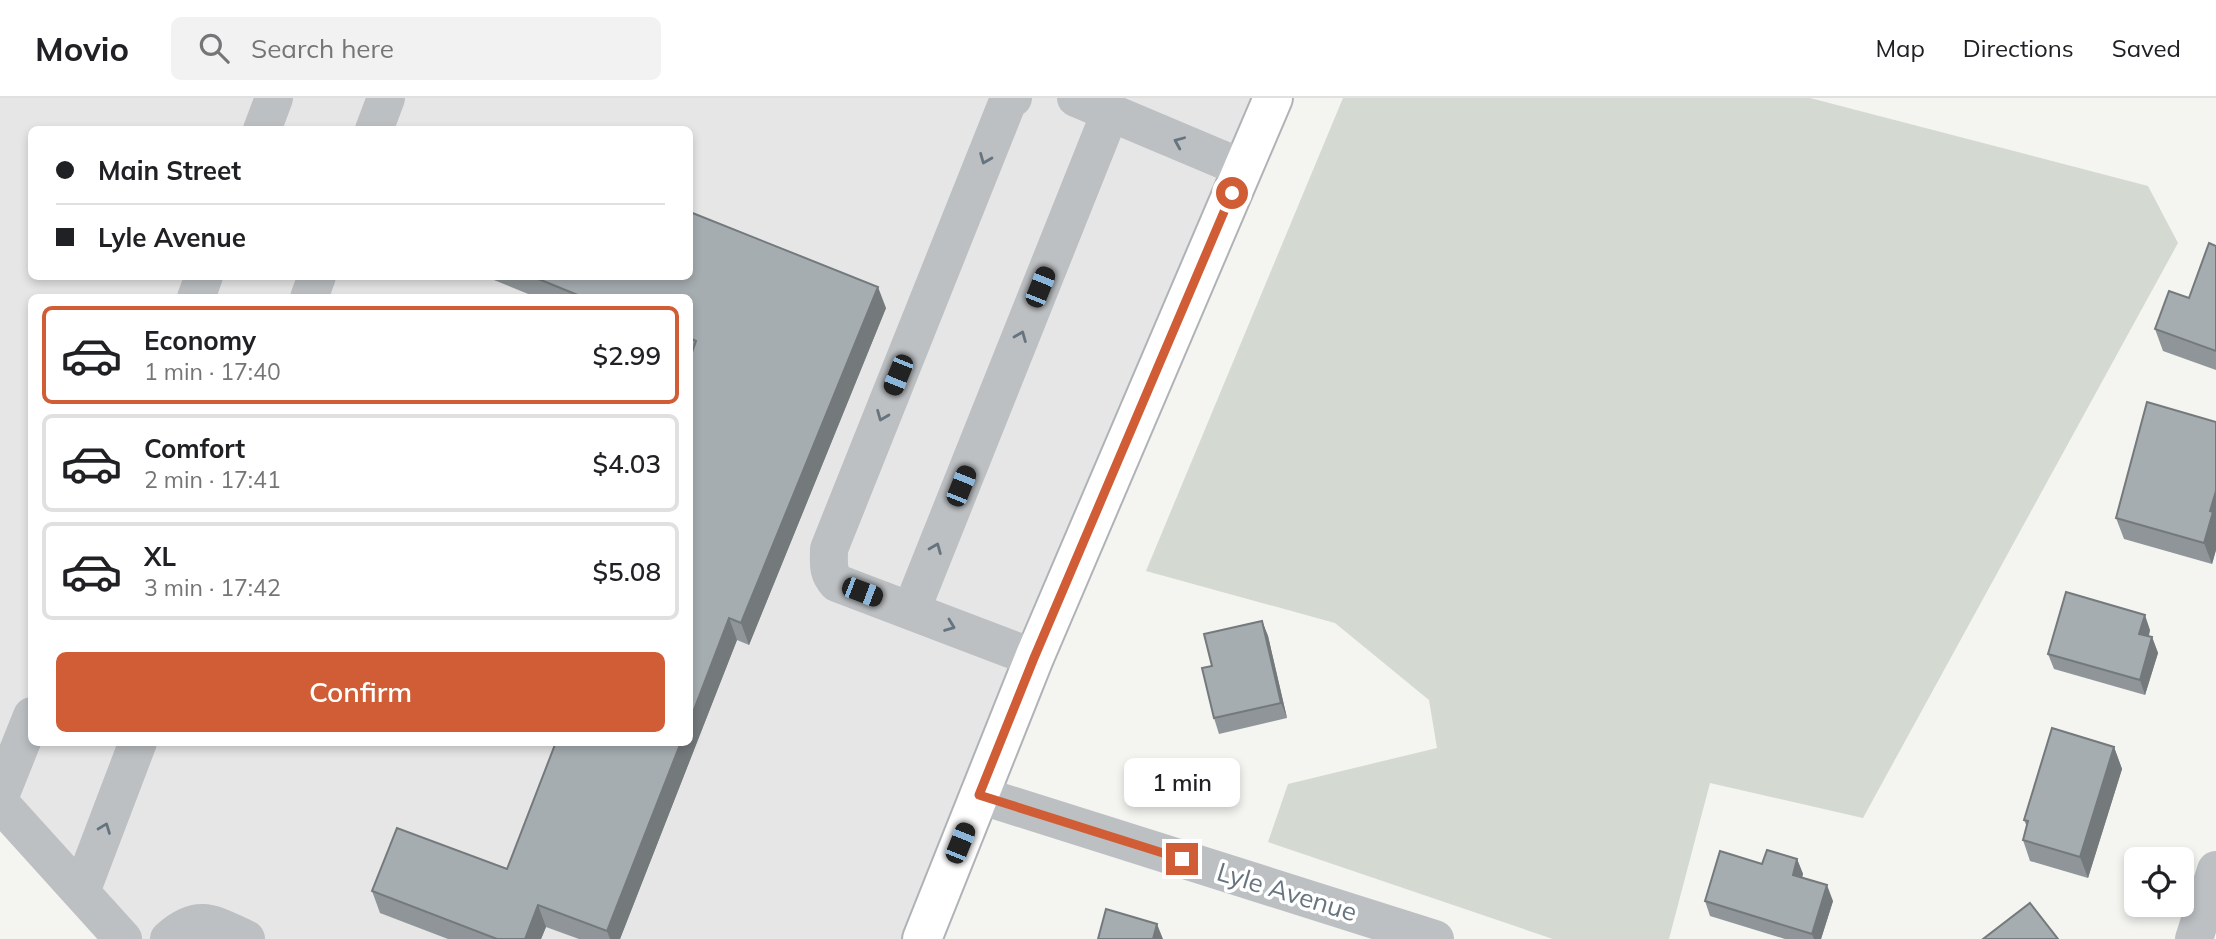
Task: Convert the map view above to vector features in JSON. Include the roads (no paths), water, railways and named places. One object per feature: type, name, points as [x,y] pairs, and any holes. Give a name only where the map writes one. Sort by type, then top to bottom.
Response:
[{"type":"highway","points":[[922,939],[1034,658],[1273,98]]},
{"type":"street","points":[[264,126],[275,98]]},
{"type":"street","points":[[376,126],[386,98]]},
{"type":"street","points":[[1013,98],[1008,102],[829,549],[829,574],[838,583],[1034,658]]},
{"type":"street","points":[[1076,98],[1242,168]]},
{"type":"street","points":[[911,611],[1110,113]]},
{"type":"street","points":[[0,796],[28,726]]},
{"type":"street","points":[[81,891],[125,746]]},
{"type":"street","name":"Lyle Avenue","points":[[979,795],[1435,939]]},
{"type":"street","points":[[0,803],[123,939]]},
{"type":"street","points":[[2194,939],[2216,870]]},
{"type":"street","points":[[169,939],[194,922],[209,922],[246,939]]}]
